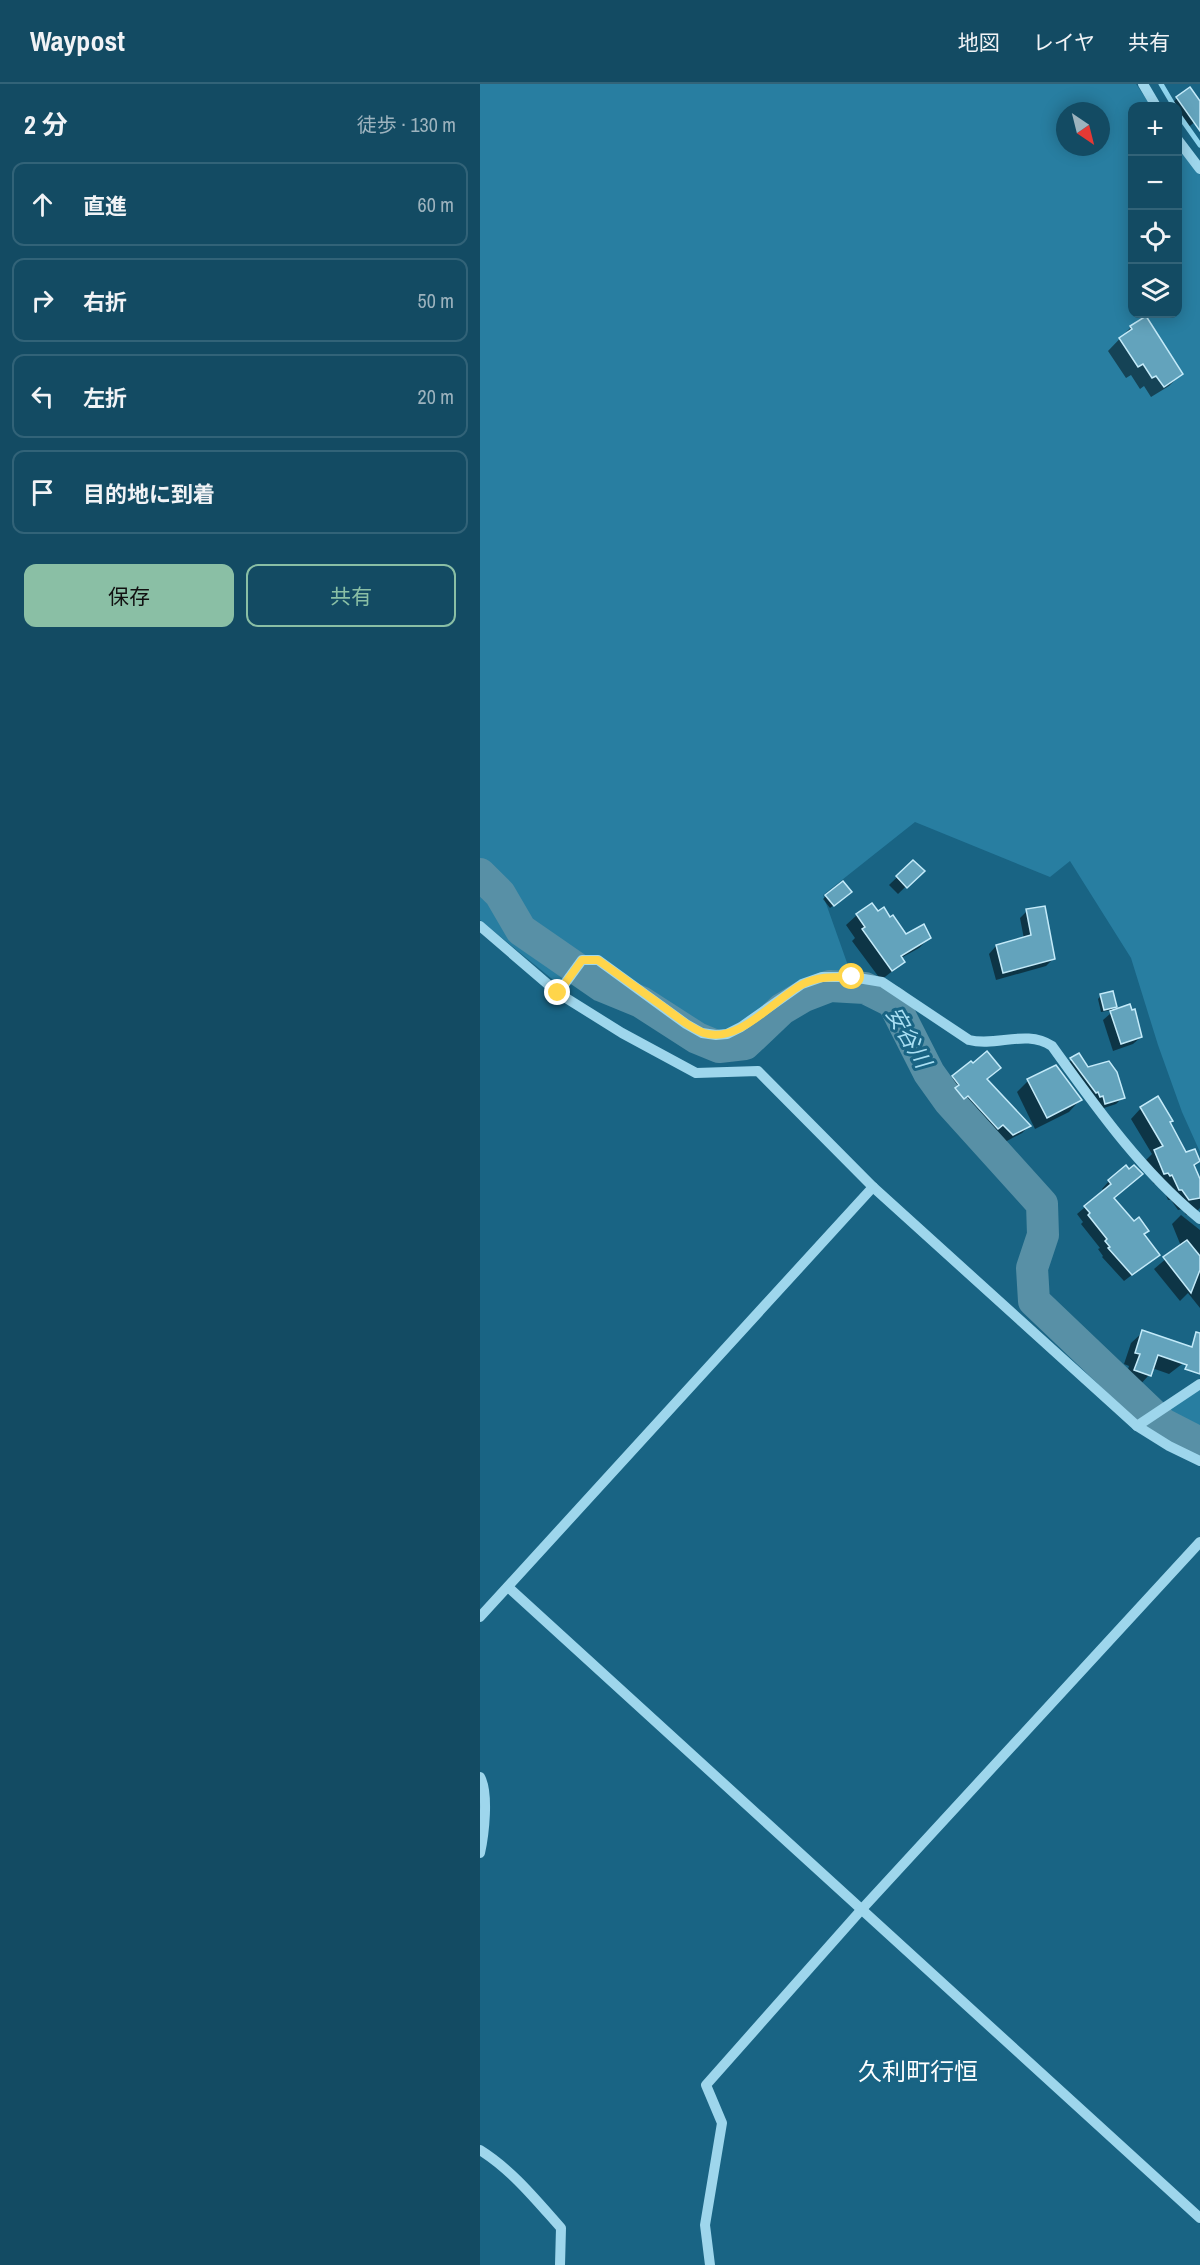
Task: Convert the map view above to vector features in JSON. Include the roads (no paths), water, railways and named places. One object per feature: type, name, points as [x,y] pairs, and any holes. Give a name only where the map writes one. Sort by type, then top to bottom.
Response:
[{"type":"street","points":[[1143,84],[1154,102]]},
{"type":"street","points":[[1182,145],[1200,169]]},
{"type":"street","points":[[480,926],[622,1033],[696,1073],[758,1071],[873,1187],[1139,1424],[1169,1446],[1200,1461]]},
{"type":"street","points":[[561,989],[582,960],[598,960],[686,1024],[702,1033],[716,1035],[727,1034],[741,1027],[802,984],[822,977],[852,977],[882,982],[969,1040],[980,1043],[1017,1038],[1041,1040],[1052,1046],[1112,1129],[1184,1206],[1200,1219]]},
{"type":"street","points":[[480,1617],[873,1187]]},
{"type":"street","points":[[1139,1424],[1200,1384]]},
{"type":"street","points":[[710,2265],[705,2225],[722,2123],[705,2085],[862,1910],[1200,1542]]},
{"type":"street","points":[[508,1587],[1200,2218]]},
{"type":"street","points":[[480,1777],[484,1784],[484,1819],[480,1853]]},
{"type":"street","points":[[480,2150],[494,2158],[561,2228],[560,2265]]},
{"type":"waterway","points":[[1161,84],[1172,102]]},
{"type":"waterway","points":[[1182,120],[1200,145]]},
{"type":"waterway","name":"安谷川","points":[[480,874],[500,894],[521,930],[602,986],[641,1002],[697,1038],[719,1047],[745,1044],[782,1009],[804,996],[830,986],[865,988],[893,1002],[929,1073],[949,1101],[1042,1204],[1043,1235],[1032,1268],[1034,1301],[1163,1424],[1200,1443]]},
{"type":"district","name":"久利町行恒","points":[[918,2071]]}]
